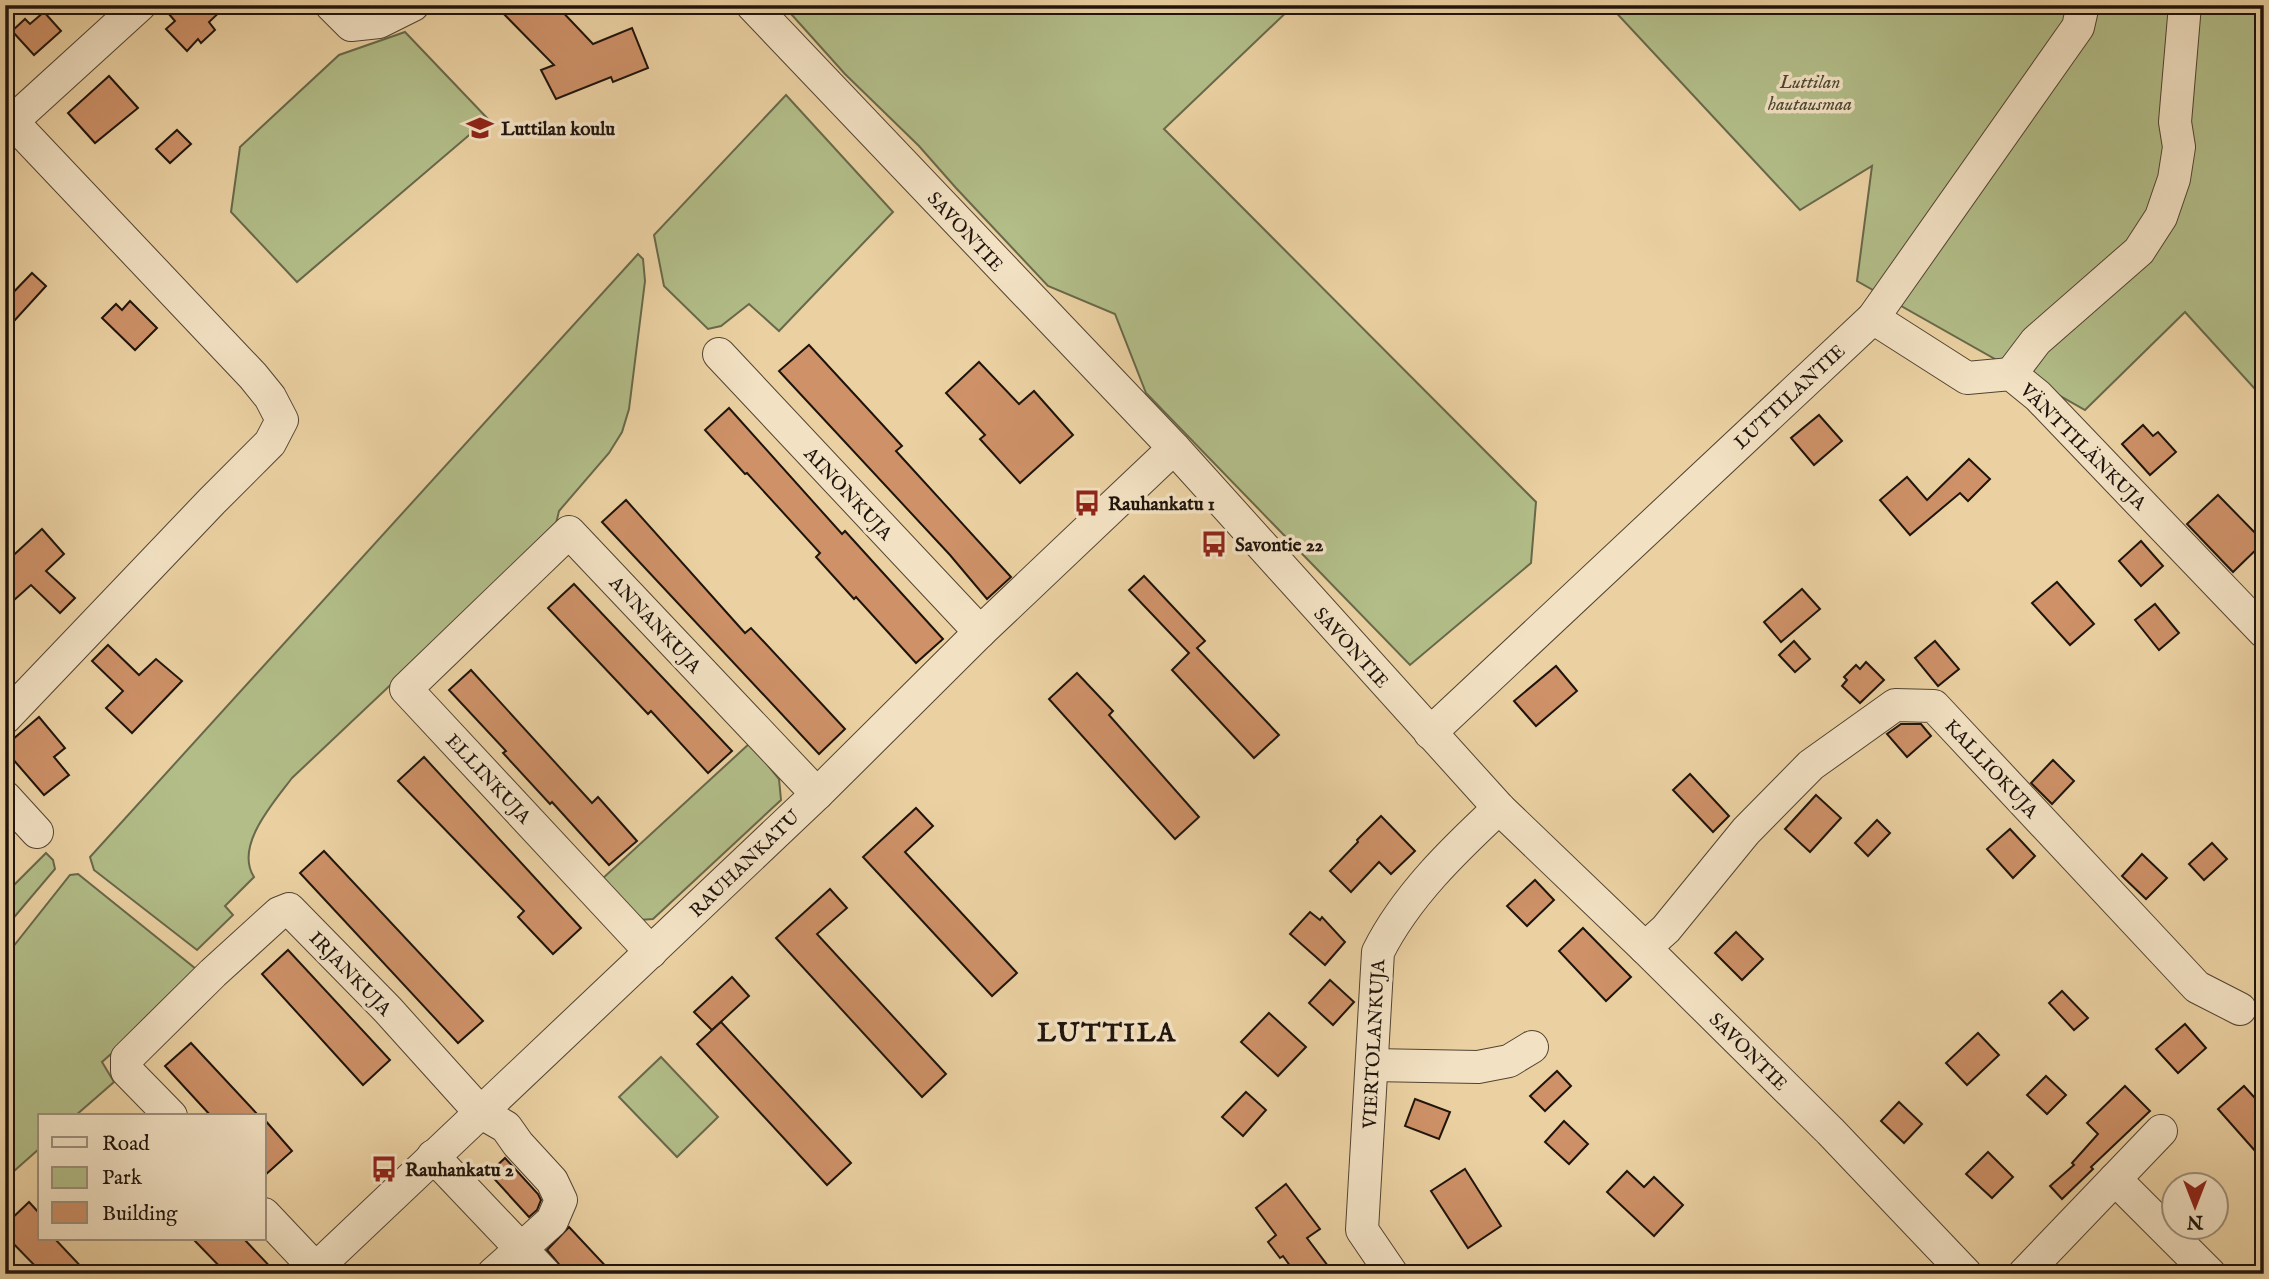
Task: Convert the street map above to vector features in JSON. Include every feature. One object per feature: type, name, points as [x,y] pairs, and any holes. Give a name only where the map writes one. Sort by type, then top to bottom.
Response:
[{"type":"street","points":[[5,718],[271,443],[282,420],[271,397],[253,376],[8,121],[140,5]]},
{"type":"street","points":[[341,15],[379,22],[414,5]]},
{"type":"street","name":"SAVONTIE","points":[[752,5],[1174,448],[1499,808],[1645,947],[1830,1131],[1966,1274]]},
{"type":"street","name":"LUTTILANTIE","points":[[1430,733],[1872,318],[2078,27],[2083,5]]},
{"type":"street","points":[[2011,374],[2036,341],[2139,251],[2161,217],[2174,179],[2179,147],[2175,122],[2185,5]]},
{"type":"street","name":"VÄNTTILÄNKUJA","points":[[1872,318],[1967,378],[2011,374],[2038,396],[2264,632]]},
{"type":"street","name":"AINONKUJA","points":[[719,354],[980,632]]},
{"type":"street","name":"RAUHANKATU","points":[[313,1271],[817,794],[980,632],[1174,448]]},
{"type":"street","name":"ANNANKUJA","points":[[491,608],[569,532],[817,794]]},
{"type":"street","name":"ELLINKUJA","points":[[491,608],[407,689],[651,952]]},
{"type":"street","name":"KALLIOKUJA","points":[[1645,947],[1666,929],[1746,831],[1811,765],[1895,705],[1934,706],[2197,987],[2240,1009]]},
{"type":"street","points":[[5,797],[37,832]]},
{"type":"street","name":"VIERTOLANKUJA","points":[[1392,1274],[1362,1230],[1378,952],[1391,926],[1445,860],[1499,808]]},
{"type":"street","name":"IRJANKUJA","points":[[169,1114],[127,1070],[127,1058],[213,973],[279,914],[289,909],[388,1010],[480,1112]]},
{"type":"street","points":[[1372,1065],[1478,1067],[1509,1061],[1532,1047]]},
{"type":"street","points":[[480,1112],[506,1127],[552,1181],[561,1200],[552,1221],[493,1274]]},
{"type":"street","points":[[2024,1274],[2161,1131]]},
{"type":"street","points":[[433,1156],[545,1274]]},
{"type":"street","points":[[2115,1179],[2210,1274]]},
{"type":"street","points":[[266,1216],[313,1271]]},
{"type":"green space","points":[[783,5],[1294,5],[1164,129],[1536,502],[1531,563],[1410,665],[1146,393],[1115,314],[1048,286],[919,146],[845,74]]},
{"type":"green space","name":"Luttilan hautausmaa","points":[[1609,5],[2264,5],[2264,399],[2185,312],[2085,410],[1857,281],[1872,166],[1800,210]]},
{"type":"green space","points":[[405,32],[488,119],[297,282],[231,212],[240,147],[339,55]]},
{"type":"green space","points":[[786,95],[893,212],[779,331],[749,304],[721,326],[708,329],[664,286],[654,235]]},
{"type":"green space","points":[[638,254],[643,259],[645,281],[629,409],[622,432],[609,453],[559,511],[555,528],[546,538],[292,778],[252,838],[249,865],[254,877],[225,906],[233,915],[197,950],[94,870],[90,857]]},
{"type":"green space","points":[[750,743],[779,779],[781,800],[653,919],[639,920],[602,879]]},
{"type":"green space","points":[[46,853],[53,860],[55,869],[5,928],[5,894]]},
{"type":"green space","points":[[78,874],[196,969],[196,978],[102,1062],[114,1082],[77,1114],[38,1114],[38,1150],[5,1179],[5,957],[70,875]]},
{"type":"green space","points":[[661,1057],[718,1117],[677,1157],[619,1097]]},
{"type":"building","points":[[161,5],[227,5],[209,22],[215,30],[201,43],[198,39],[187,51],[166,29],[175,21]]},
{"type":"building","points":[[495,5],[556,5],[593,44],[632,28],[648,68],[613,82],[611,77],[556,99],[541,70],[554,65]]},
{"type":"building","points":[[44,12],[61,31],[34,55],[12,31],[25,19],[30,24]]},
{"type":"building","points":[[109,76],[138,108],[95,143],[68,113]]},
{"type":"building","points":[[177,130],[191,144],[170,163],[156,149]]},
{"type":"building","points":[[32,273],[46,286],[5,331],[5,301]]},
{"type":"building","points":[[130,301],[157,328],[135,350],[102,318],[116,304],[122,310]]},
{"type":"building","points":[[809,345],[902,446],[896,451],[1011,577],[987,599],[950,555],[779,371]]},
{"type":"building","points":[[979,362],[1019,404],[1034,391],[1073,435],[1020,483],[980,439],[985,435],[946,393]]},
{"type":"building","points":[[729,408],[842,534],[845,531],[943,639],[916,663],[856,597],[854,599],[816,557],[820,553],[705,430]]},
{"type":"building","points":[[1819,415],[1842,441],[1814,465],[1791,438]]},
{"type":"building","points":[[2143,425],[2153,436],[2158,432],[2176,452],[2150,475],[2122,444]]},
{"type":"building","points":[[1969,459],[1990,479],[1968,501],[1960,493],[1910,535],[1880,500],[1907,477],[1927,500]]},
{"type":"building","points":[[2218,495],[2264,542],[2233,572],[2187,524]]},
{"type":"building","points":[[626,500],[745,633],[751,628],[845,729],[819,754],[602,522]]},
{"type":"building","points":[[42,529],[64,554],[46,571],[75,598],[60,613],[31,585],[5,608],[5,563]]},
{"type":"building","points":[[2141,541],[2163,566],[2141,586],[2119,561]]},
{"type":"building","points":[[1144,576],[1205,641],[1197,648],[1279,735],[1254,758],[1172,670],[1189,653],[1129,590]]},
{"type":"building","points":[[2057,582],[2094,624],[2070,645],[2032,603]]},
{"type":"building","points":[[574,584],[732,751],[708,773],[651,711],[648,714],[548,608]]},
{"type":"building","points":[[1802,589],[1820,609],[1781,642],[1764,622]]},
{"type":"building","points":[[2155,604],[2179,633],[2159,650],[2135,620]]},
{"type":"building","points":[[1794,641],[1810,659],[1795,672],[1779,655]]},
{"type":"building","points":[[1935,641],[1959,669],[1938,686],[1915,658]]},
{"type":"building","points":[[108,645],[139,675],[156,659],[182,681],[132,733],[106,708],[123,691],[92,661]]},
{"type":"building","points":[[1866,662],[1884,680],[1860,703],[1842,686],[1847,680],[1844,677],[1856,665],[1860,669]]},
{"type":"building","points":[[1556,666],[1577,691],[1536,726],[1514,701]]},
{"type":"building","points":[[471,670],[592,803],[598,797],[637,841],[609,865],[503,753],[506,751],[449,690]]},
{"type":"building","points":[[1077,673],[1113,711],[1109,715],[1199,817],[1175,839],[1049,699]]},
{"type":"building","points":[[39,717],[65,748],[54,757],[69,775],[44,795],[5,750],[5,746]]},
{"type":"building","points":[[1901,724],[1921,724],[1931,736],[1907,757],[1887,734]]},
{"type":"building","points":[[424,757],[581,928],[553,954],[518,917],[524,911],[398,781]]},
{"type":"building","points":[[2053,760],[2074,781],[2052,804],[2031,783]]},
{"type":"building","points":[[1690,774],[1729,816],[1713,832],[1673,790]]},
{"type":"building","points":[[1816,795],[1841,818],[1810,852],[1785,829]]},
{"type":"building","points":[[916,808],[933,826],[905,852],[1017,973],[992,996],[863,857]]},
{"type":"building","points":[[1381,816],[1415,851],[1391,874],[1379,862],[1351,892],[1330,871]]},
{"type":"building","points":[[1877,820],[1890,833],[1868,856],[1855,843]]},
{"type":"building","points":[[2010,829],[2035,856],[2013,878],[1987,849]]},
{"type":"building","points":[[2212,843],[2227,859],[2204,880],[2189,864]]},
{"type":"building","points":[[324,851],[483,1021],[458,1043],[300,873]]},
{"type":"building","points":[[2142,854],[2167,878],[2146,899],[2122,876]]},
{"type":"building","points":[[1535,880],[1554,900],[1527,926],[1507,906]]},
{"type":"building","points":[[830,889],[847,908],[817,934],[946,1074],[922,1097],[776,938]]},
{"type":"building","points":[[1310,912],[1320,920],[1322,917],[1345,942],[1325,965],[1290,934]]},
{"type":"building","points":[[1583,928],[1631,977],[1606,1001],[1559,951]]},
{"type":"building","points":[[1736,932],[1763,959],[1742,980],[1715,953]]},
{"type":"building","points":[[288,950],[390,1060],[363,1085],[262,974]]},
{"type":"building","points":[[732,977],[749,996],[712,1030],[694,1012]]},
{"type":"building","points":[[1330,980],[1354,1002],[1333,1025],[1309,1003]]},
{"type":"building","points":[[2062,991],[2088,1018],[2074,1030],[2049,1003]]},
{"type":"building","points":[[1269,1013],[1306,1047],[1278,1076],[1241,1042]]},
{"type":"building","points":[[721,1022],[851,1163],[827,1185],[697,1044]]},
{"type":"building","points":[[2185,1024],[2206,1048],[2178,1073],[2156,1049]]},
{"type":"building","points":[[1978,1033],[1999,1055],[1967,1085],[1946,1063]]},
{"type":"building","points":[[191,1043],[257,1114],[209,1114],[165,1066]]},
{"type":"building","points":[[1557,1071],[1571,1086],[1545,1111],[1530,1096]]},
{"type":"building","points":[[2046,1076],[2066,1095],[2047,1114],[2027,1095]]},
{"type":"building","points":[[2125,1086],[2150,1111],[2091,1167],[2093,1169],[2062,1199],[2050,1186],[2074,1165],[2072,1163],[2098,1134],[2087,1123]]},
{"type":"building","points":[[2244,1086],[2264,1108],[2264,1161],[2218,1109]]},
{"type":"building","points":[[1246,1092],[1266,1110],[1243,1136],[1222,1117]]},
{"type":"building","points":[[1415,1099],[1450,1112],[1439,1139],[1405,1126]]},
{"type":"building","points":[[1899,1102],[1922,1124],[1904,1143],[1881,1121]]},
{"type":"building","points":[[266,1121],[292,1151],[266,1174]]},
{"type":"building","points":[[1564,1121],[1588,1144],[1569,1164],[1545,1142]]},
{"type":"building","points":[[1988,1152],[2013,1177],[1992,1198],[1966,1174]]},
{"type":"building","points":[[505,1158],[541,1200],[537,1210],[529,1217],[489,1173]]},
{"type":"building","points":[[1465,1169],[1501,1226],[1468,1248],[1431,1191]]},
{"type":"building","points":[[1627,1171],[1644,1187],[1654,1177],[1683,1205],[1654,1236],[1607,1192]]},
{"type":"building","points":[[1286,1184],[1320,1229],[1307,1238],[1334,1274],[1296,1274],[1268,1242],[1276,1235],[1256,1208]]},
{"type":"building","points":[[29,1202],[38,1212],[38,1240],[56,1240],[88,1274],[43,1274],[5,1235],[5,1225]]},
{"type":"building","points":[[569,1227],[613,1274],[567,1274],[547,1250]]},
{"type":"building","points":[[194,1240],[245,1240],[277,1274],[227,1274]]},
{"type":"place","name":"Luttilan koulu","points":[[480,128]]},
{"type":"place","name":"Rauhankatu 1","points":[[1087,503]]},
{"type":"place","name":"Savontie 22","points":[[1214,544]]},
{"type":"place","name":"Rauhankatu 2","points":[[384,1169]]},
{"type":"district","name":"LUTTILA","points":[[1107,1032]]}]
